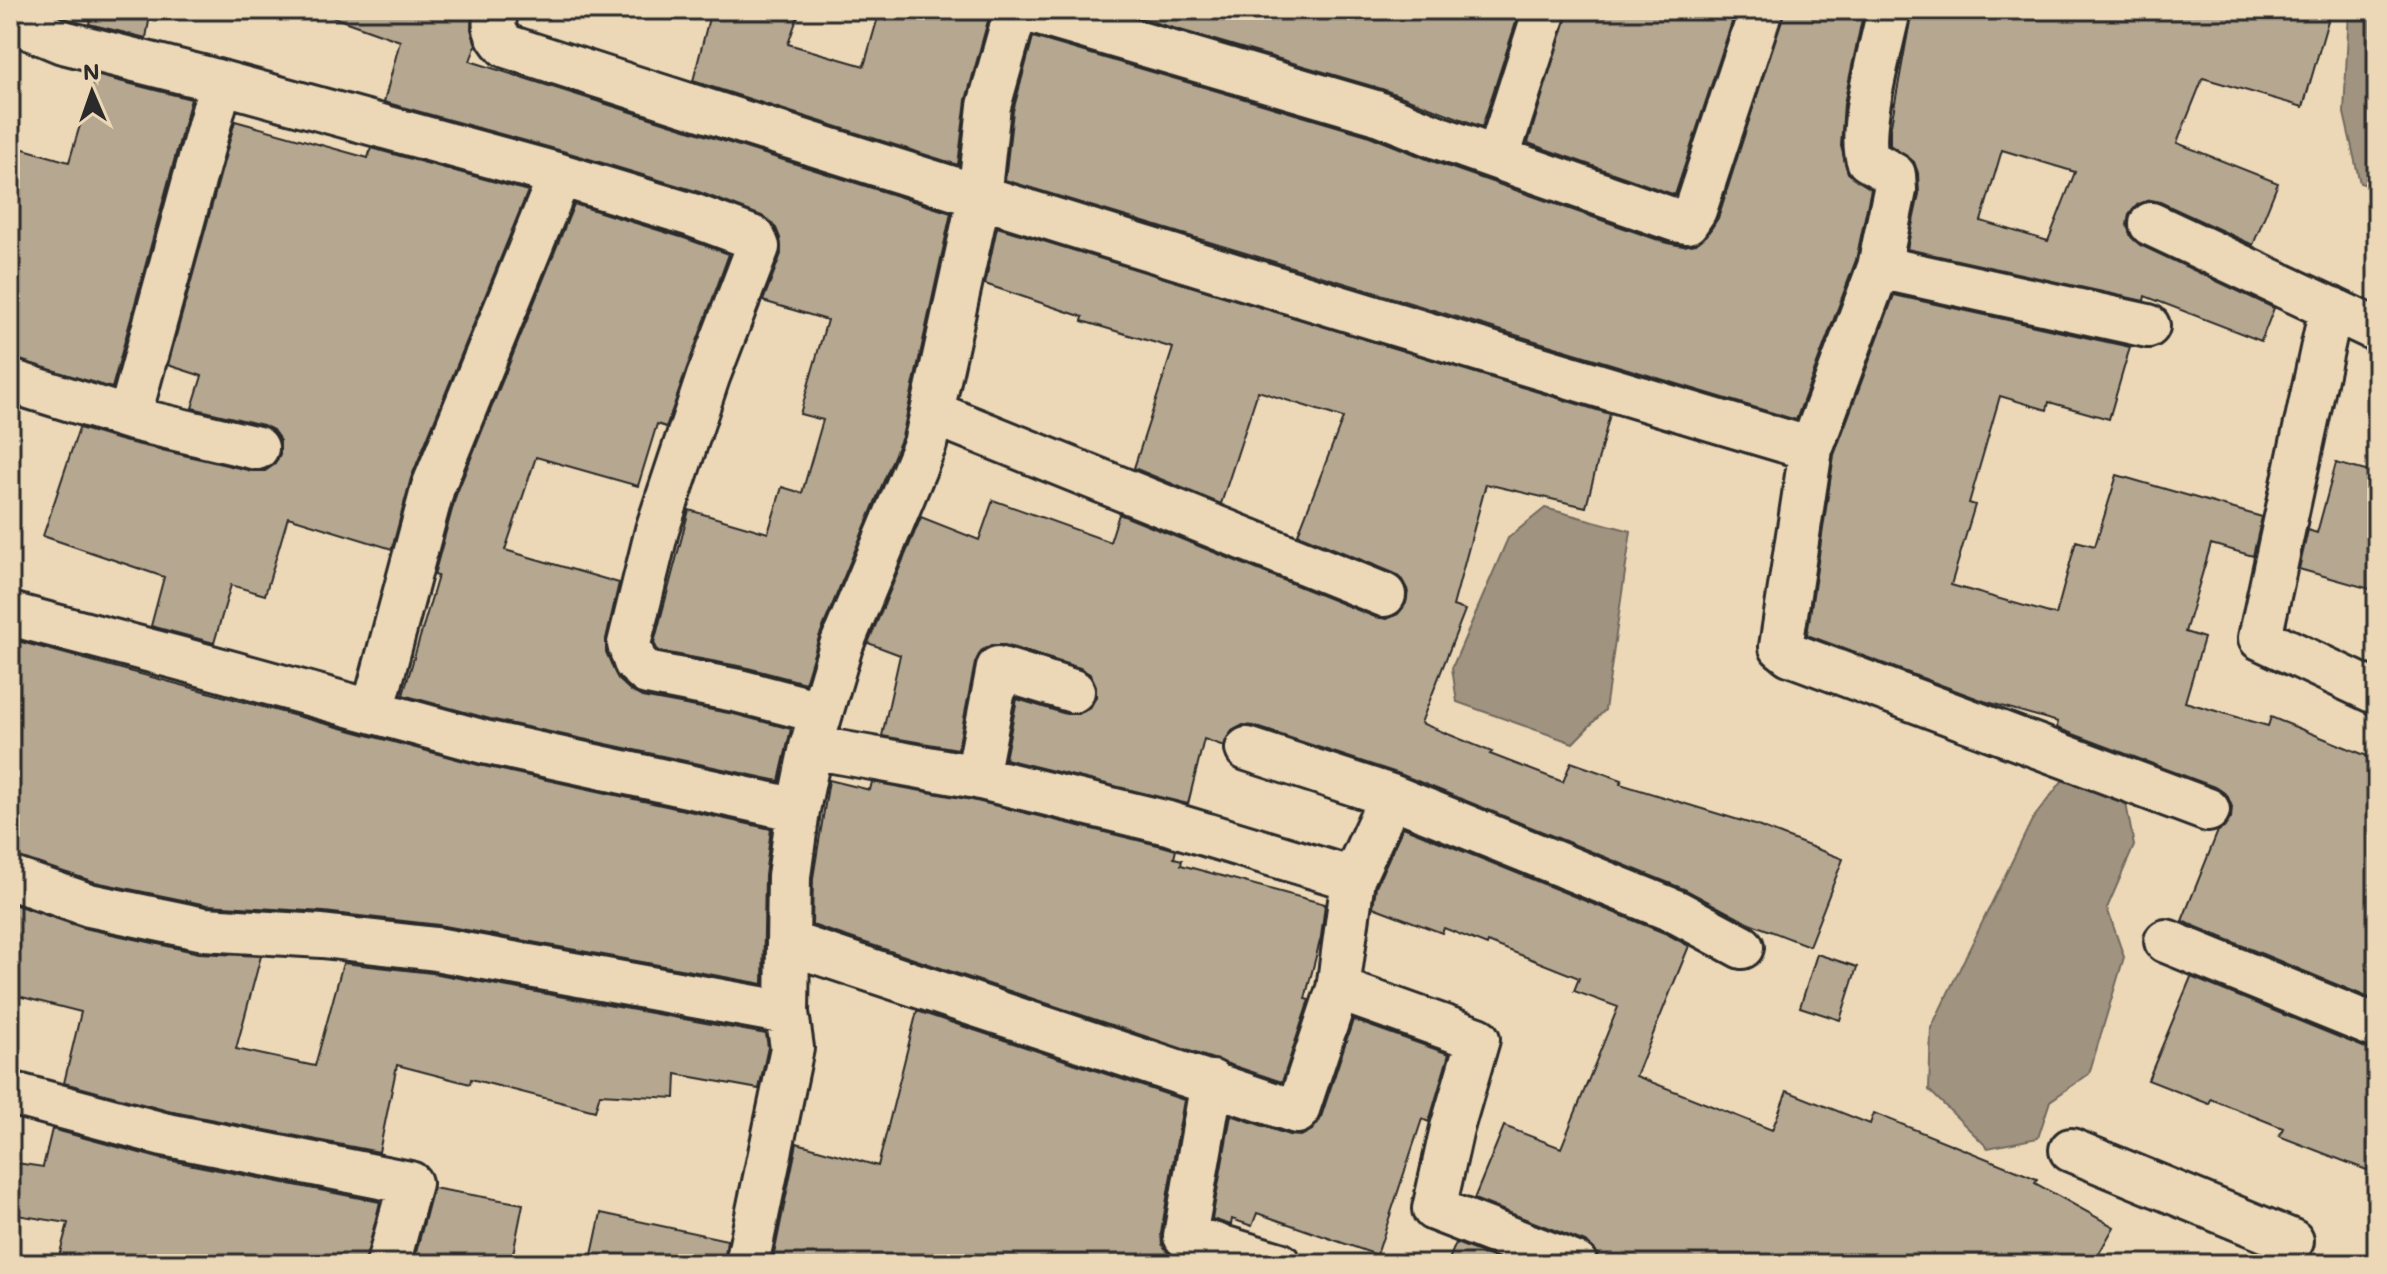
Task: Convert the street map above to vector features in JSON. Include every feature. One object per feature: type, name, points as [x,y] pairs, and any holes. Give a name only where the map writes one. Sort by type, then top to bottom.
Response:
[{"type":"street","points":[[497,10],[493,28],[506,46],[979,198],[1811,449]]},
{"type":"street","points":[[747,1264],[792,1048],[787,1013],[789,876],[798,810],[815,730],[841,646],[925,444],[979,198],[989,106],[1016,10]]},
{"type":"street","points":[[1026,10],[1375,112],[1440,138],[1687,222],[1695,210],[1761,10]]},
{"type":"street","points":[[1498,157],[1545,10]]},
{"type":"street","points":[[1889,10],[1865,141],[1868,160],[1894,175],[1896,182],[1879,267],[1811,449],[1781,647],[1790,654],[2208,810]]},
{"type":"street","points":[[10,20],[69,26],[221,82],[560,175],[692,215],[758,241],[657,530],[629,644],[635,662],[647,673],[739,691],[815,730],[977,777],[1168,823],[1353,879]]},
{"type":"street","points":[[129,418],[221,82]]},
{"type":"street","points":[[373,711],[433,487],[560,175]]},
{"type":"street","points":[[2151,224],[2377,330]]},
{"type":"street","points":[[1879,267],[2148,326]]},
{"type":"street","points":[[2331,308],[2260,638],[2377,693]]},
{"type":"street","points":[[10,381],[129,418],[257,448]]},
{"type":"street","points":[[933,413],[1384,595]]},
{"type":"street","points":[[10,614],[484,742],[798,810]]},
{"type":"street","points":[[977,777],[998,668],[1073,691]]},
{"type":"street","points":[[1247,749],[1391,796],[1677,912],[1742,947]]},
{"type":"street","points":[[789,943],[1297,1112],[1338,989],[1353,879],[1391,796]]},
{"type":"street","points":[[10,878],[89,905],[204,929],[322,936],[436,949],[787,1013]]},
{"type":"street","points":[[2166,941],[2377,1027]]},
{"type":"street","points":[[1338,989],[1478,1039],[1452,1128],[1434,1209],[1576,1264]]},
{"type":"street","points":[[1212,1082],[1185,1236],[1279,1264]]},
{"type":"street","points":[[10,1093],[163,1134],[410,1183],[388,1264]]},
{"type":"street","points":[[2071,1150],[2292,1241]]},
{"type":"shaded area","points":[[2349,10],[2377,10],[2377,188],[2360,183],[2344,113]]},
{"type":"shaded area","points":[[1545,508],[1631,531],[1605,710],[1573,743],[1457,702],[1452,668],[1508,538]]},
{"type":"shaded area","points":[[2066,776],[2124,793],[2134,846],[2107,908],[2124,957],[2089,1074],[2050,1101],[2038,1138],[1988,1148],[1929,1090],[1931,1028],[2032,820]]},
{"type":"building","points":[[92,10],[151,10],[146,38],[89,24]]},
{"type":"building","points":[[328,10],[472,10],[471,29],[476,45],[470,61],[951,213],[902,437],[819,637],[805,683],[744,667],[658,651],[654,643],[689,510],[768,533],[782,487],[802,493],[823,420],[800,414],[827,320],[763,301],[781,254],[776,228],[762,216],[699,192],[384,102],[400,41],[327,15]]},
{"type":"building","points":[[711,10],[800,10],[788,44],[864,66],[880,10],[991,10],[966,100],[958,165],[693,81]]},
{"type":"building","points":[[1112,10],[1520,10],[1482,127],[1382,89]]},
{"type":"building","points":[[1568,10],[1736,10],[1675,195],[1528,143]]},
{"type":"building","points":[[1784,10],[1864,10],[1844,104],[1841,146],[1848,173],[1871,189],[1856,260],[1796,420],[1005,180],[1013,111],[1033,37],[1367,135],[1432,161],[1667,243],[1683,246],[1696,244],[1707,235],[1718,218]]},
{"type":"building","points":[[1912,10],[2331,10],[2303,107],[2203,78],[2177,143],[2278,183],[2253,245],[2160,202],[2150,200],[2138,204],[2129,215],[2127,225],[2131,237],[2140,245],[2274,308],[2261,341],[2145,296],[2144,301],[1907,249],[1919,194],[1918,173],[1914,162],[1890,145],[1890,130]],"holes":[[[2002,150],[2075,172],[2048,241],[1981,221]]]},
{"type":"building","points":[[95,75],[191,99],[112,388],[10,358],[10,145],[69,162]]},
{"type":"building","points":[[235,121],[368,158],[371,148],[528,191],[411,478],[392,549],[288,517],[265,595],[231,585],[214,643],[151,626],[164,577],[43,536],[79,428],[252,471],[265,471],[275,464],[280,454],[280,440],[273,430],[192,408],[202,376],[168,365]]},
{"type":"building","points":[[574,204],[729,254],[666,427],[657,424],[638,486],[536,457],[505,550],[619,583],[606,639],[606,652],[618,679],[642,697],[734,714],[791,729],[779,781],[490,719],[403,695],[438,576],[434,575],[456,495]]},
{"type":"building","points":[[997,227],[1610,414],[1586,507],[1486,484],[1453,606],[1465,610],[1421,723],[1563,782],[1571,762],[1622,780],[1620,784],[1755,825],[1843,859],[1809,946],[1742,920],[1686,890],[1400,774],[1254,726],[1243,725],[1232,731],[1224,746],[1204,739],[1188,804],[1005,759],[1017,699],[1066,714],[1078,714],[1090,708],[1096,697],[1096,686],[1091,675],[1080,668],[1005,645],[991,645],[981,651],[975,663],[958,749],[882,736],[900,655],[868,643],[921,517],[979,540],[993,500],[1110,542],[1119,514],[1375,617],[1387,619],[1398,614],[1406,603],[1408,591],[1394,573],[1298,534],[1343,418],[1258,391],[1221,504],[1134,468],[1173,348],[1082,321],[1083,317],[985,284]]},
{"type":"building","points":[[1894,295],[2130,347],[2109,419],[2049,402],[2047,410],[2000,396],[1969,503],[1975,505],[1951,585],[2056,615],[2076,541],[2095,546],[2117,475],[2262,517],[2253,556],[2211,544],[2185,632],[2204,638],[2185,702],[2268,726],[2271,717],[2377,760],[2377,1001],[2182,921],[2218,831],[2231,818],[2232,807],[2227,795],[2217,788],[2057,728],[2058,722],[1984,701],[1807,635],[1834,455]]},
{"type":"building","points":[[2336,463],[2377,474],[2377,591],[2299,569],[2308,530],[2317,533]]},
{"type":"building","points":[[10,639],[479,765],[771,829],[765,876],[763,984],[439,925],[324,912],[207,905],[95,882],[10,855]]},
{"type":"building","points":[[829,780],[870,790],[872,782],[972,800],[1162,846],[1176,850],[1174,858],[1182,860],[1181,865],[1325,904],[1321,937],[1305,999],[1309,1000],[1282,1082],[812,925],[813,878]]},
{"type":"building","points":[[1403,827],[1667,934],[1689,946],[1636,1076],[1772,1130],[1787,1091],[1870,1124],[1874,1113],[2037,1179],[2035,1183],[2114,1227],[2093,1264],[1599,1264],[1595,1250],[1585,1242],[1474,1199],[1504,1126],[1561,1148],[1618,1007],[1574,991],[1579,978],[1488,942],[1487,945],[1444,928],[1442,933],[1373,907],[1376,886]]},
{"type":"building","points":[[10,903],[84,928],[199,953],[261,956],[236,1049],[315,1066],[343,963],[432,973],[766,1034],[768,1047],[759,1089],[676,1074],[675,1098],[600,1094],[595,1111],[471,1079],[470,1084],[397,1065],[379,1152],[168,1111],[64,1083],[81,1012],[10,994]]},
{"type":"building","points":[[1817,954],[1857,967],[1840,1020],[1800,1007]]},
{"type":"building","points":[[2191,977],[2377,1050],[2377,1174],[2279,1136],[2283,1128],[2211,1099],[2209,1104],[2148,1080]]},
{"type":"building","points":[[917,1011],[1184,1100],[1161,1233],[1162,1244],[1169,1254],[1195,1264],[772,1264],[797,1143],[878,1166]]},
{"type":"building","points":[[1353,1020],[1449,1054],[1429,1122],[1422,1119],[1377,1255],[1257,1213],[1252,1226],[1232,1219],[1231,1225],[1212,1219],[1231,1115],[1289,1135],[1301,1136],[1312,1130],[1320,1120]]},
{"type":"building","points":[[52,1129],[158,1158],[380,1202],[365,1264],[57,1264],[68,1223],[10,1214],[16,1163],[43,1167]]},
{"type":"building","points":[[433,1188],[523,1204],[511,1264],[413,1264]]},
{"type":"building","points":[[601,1213],[727,1240],[724,1264],[590,1264]]},
{"type":"building","points":[[1456,1243],[1510,1264],[1447,1264]]}]
